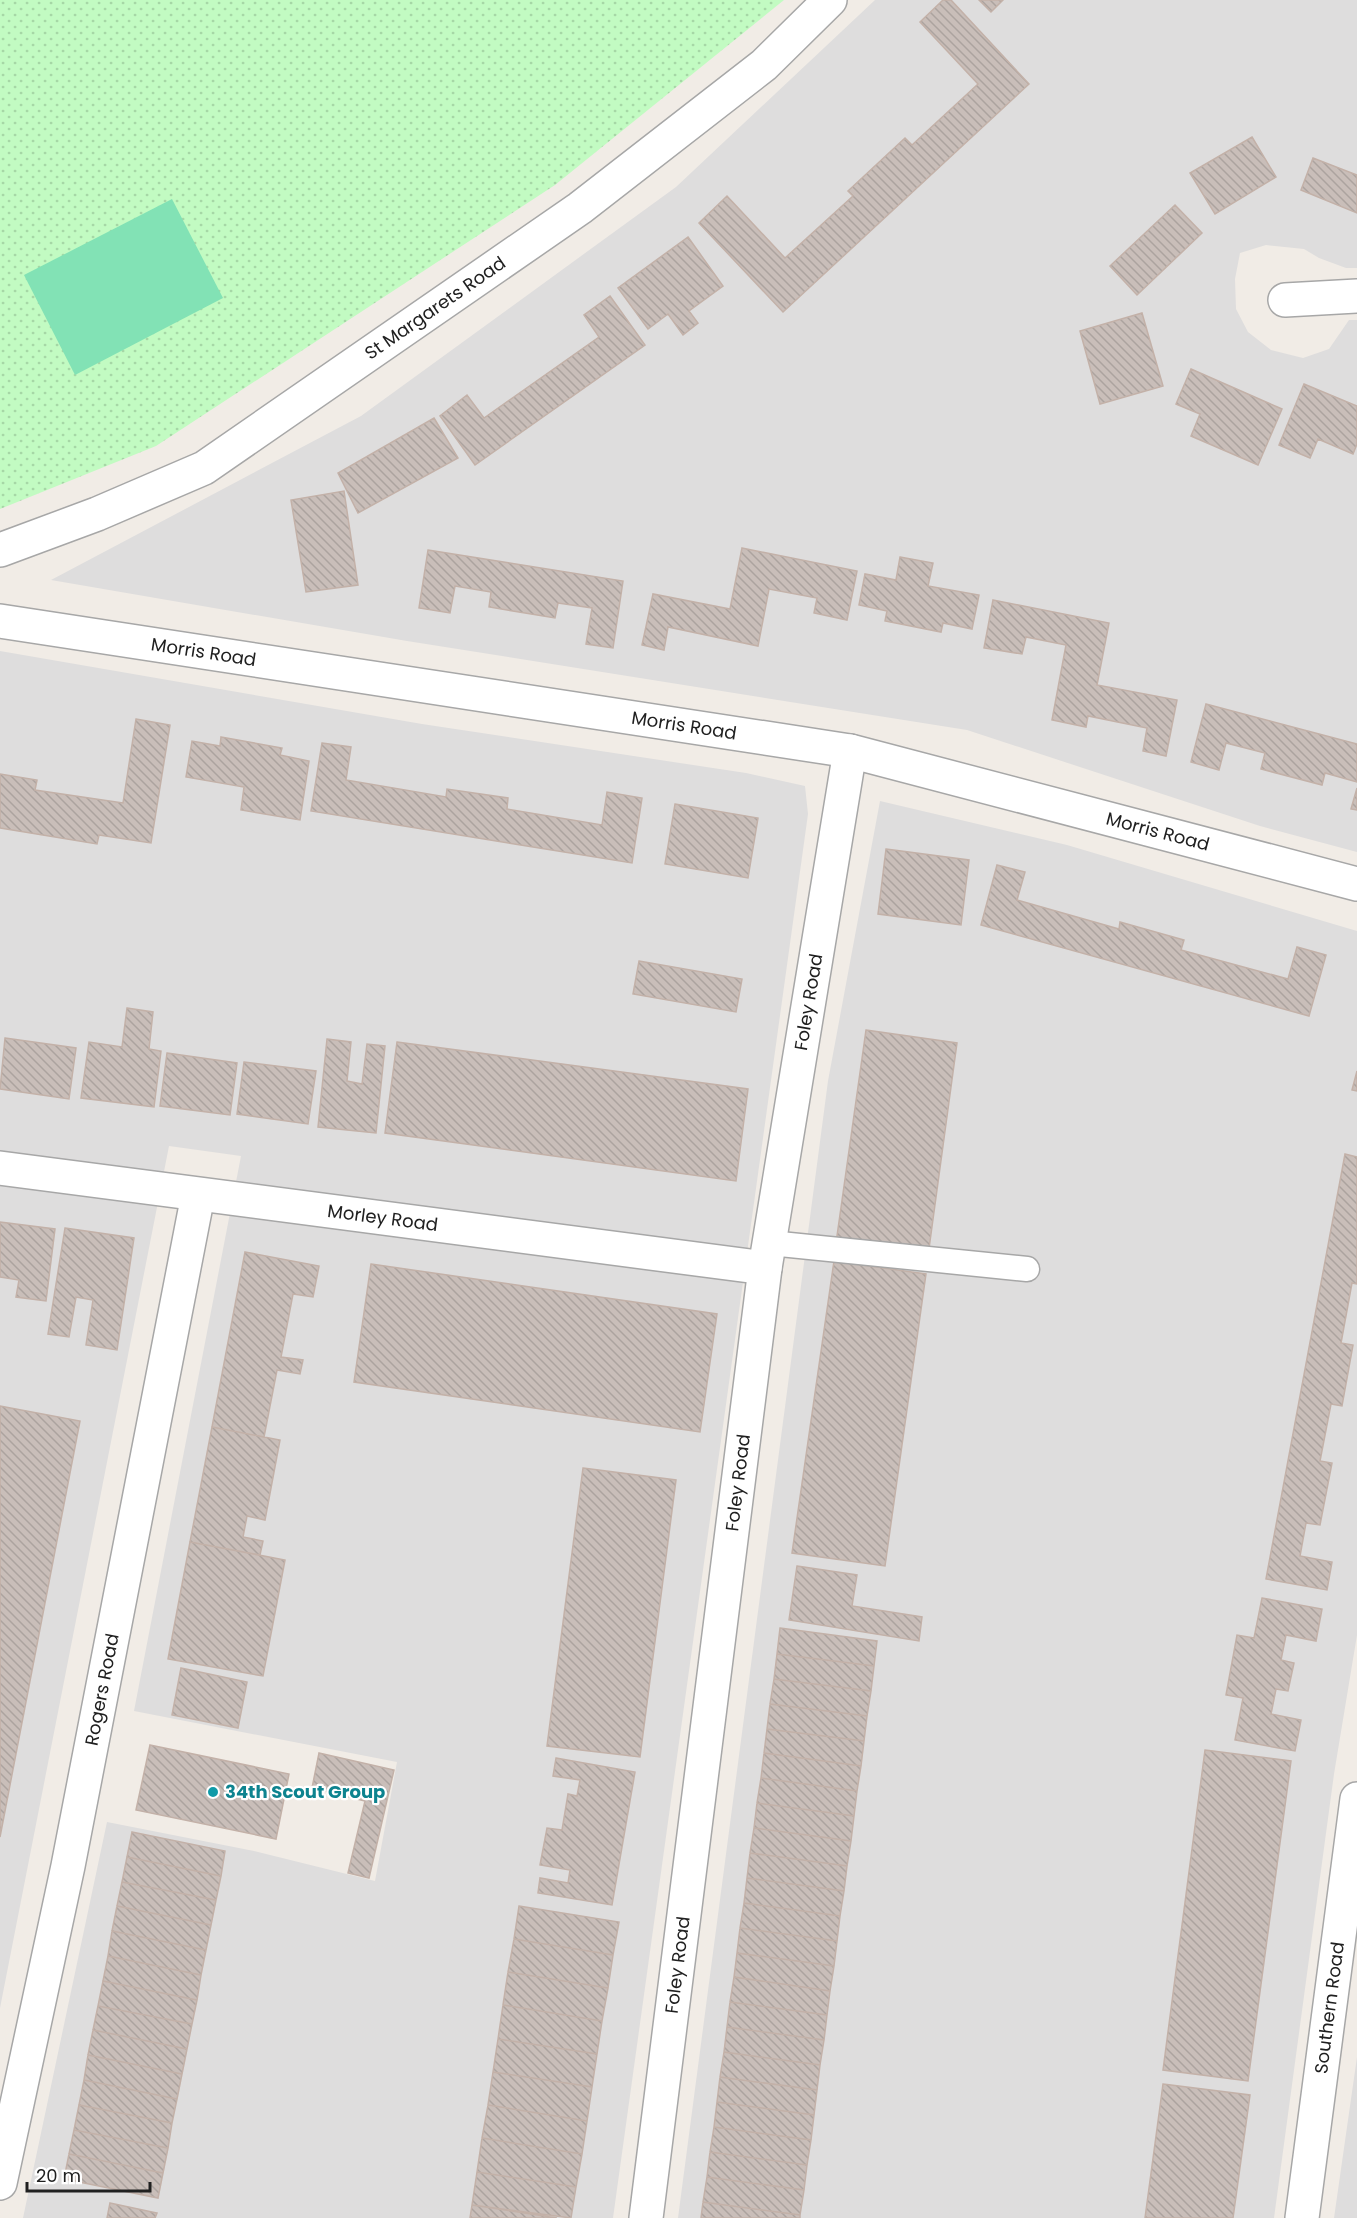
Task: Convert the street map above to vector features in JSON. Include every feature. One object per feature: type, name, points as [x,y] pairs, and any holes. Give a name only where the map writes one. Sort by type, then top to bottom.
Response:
[{"type":"street","name":"St Margarets Road","points":[[0,550],[97,514],[204,468],[580,208],[764,64],[830,0]]},
{"type":"street","points":[[1285,300],[1357,296]]},
{"type":"street","name":"Morris Road","points":[[0,621],[850,752],[1357,884]]},
{"type":"street","name":"Foley Road","points":[[646,2218],[768,1256],[850,752]]},
{"type":"street","name":"Morley Road","points":[[0,1168],[198,1195],[768,1256]]},
{"type":"street","name":"Rogers Road","points":[[0,2183],[68,1866],[198,1195]]},
{"type":"street","name":"Southern Road","points":[[1302,2218],[1357,1799]]},
{"type":"lane","points":[[768,1256],[1028,1269]]},
{"type":"shaded area","points":[[875,0],[1357,0],[1357,268],[1346,268],[1319,258],[1304,249],[1266,245],[1240,253],[1235,279],[1236,309],[1248,332],[1271,350],[1303,358],[1329,349],[1349,320],[1357,320],[1357,852],[1260,826],[967,730],[407,641],[51,580],[361,416],[676,187]]},
{"type":"shaded area","points":[[0,651],[422,724],[746,773],[805,786],[808,814],[613,2218],[23,2218],[107,1822],[254,1851],[375,1881],[397,1762],[134,1711],[241,1156],[169,1146],[0,2008]]},
{"type":"shaded area","points":[[880,801],[1067,845],[1357,931],[1357,1635],[1334,1774],[1274,2218],[678,2218],[828,1081]]},
{"type":"shaded area","points":[[1357,2057],[1357,2218],[1334,2218]]},
{"type":"green space","points":[[0,0],[784,0],[555,185],[156,446],[0,509]]},
{"type":"green space","points":[[172,199],[223,298],[75,375],[24,275]]},
{"type":"building","points":[[943,0],[951,0],[1029,84],[783,312],[699,223],[727,196],[785,258],[853,196],[848,191],[905,138],[912,145],[978,84],[920,22]]},
{"type":"building","points":[[979,0],[1003,0],[991,12]]},
{"type":"building","points":[[1252,137],[1276,177],[1215,214],[1190,173]]},
{"type":"building","points":[[1313,158],[1357,175],[1357,213],[1301,190]]},
{"type":"building","points":[[1175,205],[1202,233],[1137,295],[1110,266]]},
{"type":"building","points":[[688,237],[723,286],[689,311],[698,323],[683,335],[668,314],[648,329],[618,288]]},
{"type":"building","points":[[610,296],[645,345],[475,465],[440,416],[467,395],[484,418],[599,337],[584,315]]},
{"type":"building","points":[[1142,313],[1163,386],[1100,404],[1080,331]]},
{"type":"building","points":[[1191,369],[1282,409],[1258,465],[1191,436],[1200,414],[1176,404]]},
{"type":"building","points":[[1304,384],[1357,406],[1357,444],[1353,454],[1318,439],[1310,458],[1279,445]]},
{"type":"building","points":[[434,418],[458,458],[358,513],[338,473]]},
{"type":"building","points":[[344,491],[358,585],[306,592],[291,500]]},
{"type":"building","points":[[742,548],[857,571],[847,620],[814,613],[817,598],[769,589],[758,646],[668,627],[664,650],[642,645],[653,594],[730,609]]},
{"type":"building","points":[[428,550],[623,581],[613,648],[586,644],[592,608],[558,603],[555,618],[489,607],[491,592],[455,586],[450,613],[419,608]]},
{"type":"building","points":[[900,557],[933,563],[928,586],[979,595],[972,629],[943,623],[941,632],[885,621],[887,611],[859,605],[865,574],[896,580]]},
{"type":"building","points":[[993,600],[1109,623],[1097,685],[1177,700],[1166,756],[1143,751],[1147,728],[1088,716],[1086,727],[1052,720],[1066,645],[1026,637],[1022,654],[984,648]]},
{"type":"building","points":[[1206,704],[1357,744],[1357,782],[1325,773],[1322,785],[1261,769],[1265,753],[1226,743],[1219,770],[1191,762]]},
{"type":"building","points":[[136,719],[170,725],[151,843],[99,835],[97,844],[0,828],[0,774],[37,780],[35,790],[123,803]]},
{"type":"building","points":[[221,737],[282,748],[280,755],[309,761],[300,820],[241,810],[244,787],[186,777],[192,741],[220,746]]},
{"type":"building","points":[[322,743],[351,747],[346,780],[446,797],[447,789],[508,798],[507,809],[602,825],[607,792],[642,798],[632,863],[311,811]]},
{"type":"building","points":[[1357,788],[1357,810],[1351,809]]},
{"type":"building","points":[[675,804],[758,818],[748,878],[665,864]]},
{"type":"building","points":[[886,849],[969,860],[961,925],[878,914]]},
{"type":"building","points":[[997,865],[1025,872],[1017,900],[1119,929],[1120,922],[1184,940],[1181,950],[1288,979],[1297,947],[1326,955],[1309,1016],[981,925]]},
{"type":"building","points":[[639,961],[742,979],[736,1012],[633,994]]},
{"type":"building","points":[[127,1008],[153,1012],[149,1049],[161,1051],[154,1107],[81,1098],[89,1042],[122,1047]]},
{"type":"building","points":[[866,1030],[957,1043],[928,1256],[836,1243]]},
{"type":"building","points":[[5,1038],[76,1048],[69,1099],[0,1089]]},
{"type":"building","points":[[327,1039],[351,1042],[347,1081],[362,1084],[367,1044],[385,1046],[376,1133],[318,1127]]},
{"type":"building","points":[[397,1042],[748,1089],[736,1181],[385,1133]]},
{"type":"building","points":[[167,1053],[237,1063],[230,1115],[160,1106]]},
{"type":"building","points":[[244,1062],[316,1071],[308,1124],[237,1114]]},
{"type":"building","points":[[1357,1071],[1357,1091],[1352,1090]]},
{"type":"building","points":[[1345,1154],[1357,1157],[1357,1284],[1352,1283],[1341,1343],[1353,1345],[1342,1406],[1331,1404],[1320,1461],[1332,1463],[1320,1525],[1306,1523],[1300,1556],[1332,1562],[1327,1590],[1266,1579]]},
{"type":"building","points":[[0,1222],[55,1229],[46,1301],[16,1297],[19,1280],[0,1277]]},
{"type":"building","points":[[65,1228],[134,1238],[117,1350],[86,1345],[93,1300],[76,1297],[69,1337],[48,1334]]},
{"type":"building","points":[[245,1252],[319,1266],[313,1297],[293,1294],[281,1357],[303,1360],[300,1374],[277,1370],[264,1437],[212,1427]]},
{"type":"building","points":[[834,1261],[926,1274],[885,1566],[792,1553]]},
{"type":"building","points":[[371,1264],[717,1314],[700,1432],[354,1382]]},
{"type":"building","points":[[0,1406],[80,1421],[0,1837]]},
{"type":"building","points":[[212,1427],[280,1440],[265,1520],[247,1516],[243,1537],[263,1541],[260,1555],[190,1542]]},
{"type":"building","points":[[583,1468],[676,1480],[640,1757],[547,1746]]},
{"type":"building","points":[[190,1542],[285,1560],[263,1676],[168,1659]]},
{"type":"building","points":[[797,1566],[857,1575],[852,1606],[922,1617],[919,1641],[789,1620]]},
{"type":"building","points":[[1262,1598],[1322,1609],[1316,1641],[1286,1635],[1281,1660],[1294,1663],[1288,1691],[1276,1689],[1271,1714],[1301,1720],[1295,1751],[1235,1740],[1243,1698],[1226,1695],[1237,1635],[1254,1638]]},
{"type":"building","points":[[780,1628],[877,1641],[874,1666],[777,1654]]},
{"type":"building","points":[[777,1654],[874,1666],[871,1691],[774,1679]]},
{"type":"building","points":[[181,1668],[247,1682],[238,1728],[172,1715]]},
{"type":"building","points":[[774,1679],[871,1691],[867,1716],[770,1704]]},
{"type":"building","points":[[770,1704],[867,1716],[864,1741],[767,1729]]},
{"type":"building","points":[[767,1729],[864,1741],[861,1766],[764,1753]]},
{"type":"building","name":"34th Scout Group","points":[[150,1745],[289,1774],[276,1839],[136,1810]]},
{"type":"building","points":[[1205,1750],[1291,1761],[1248,2081],[1163,2070]]},
{"type":"building","points":[[319,1753],[394,1770],[369,1878],[348,1873],[365,1801],[312,1788]]},
{"type":"building","points":[[764,1753],[861,1766],[857,1791],[761,1778]]},
{"type":"building","points":[[556,1758],[635,1772],[612,1905],[538,1893],[540,1878],[568,1883],[570,1870],[540,1865],[547,1828],[562,1830],[568,1794],[577,1796],[580,1780],[553,1776]]},
{"type":"building","points":[[761,1778],[857,1791],[854,1816],[757,1803]]},
{"type":"building","points":[[757,1803],[854,1816],[851,1841],[754,1828]]},
{"type":"building","points":[[754,1828],[851,1841],[847,1866],[750,1853]]},
{"type":"building","points":[[132,1832],[225,1851],[221,1876],[127,1857]]},
{"type":"building","points":[[750,1853],[847,1866],[844,1891],[747,1878]]},
{"type":"building","points":[[127,1857],[221,1876],[216,1900],[122,1882]]},
{"type":"building","points":[[747,1878],[844,1891],[840,1916],[744,1903]]},
{"type":"building","points":[[122,1882],[216,1900],[211,1925],[117,1906]]},
{"type":"building","points":[[744,1903],[840,1916],[837,1941],[740,1928]]},
{"type":"building","points":[[117,1906],[211,1925],[206,1950],[112,1931]]},
{"type":"building","points":[[519,1906],[619,1922],[613,1955],[514,1939]]},
{"type":"building","points":[[740,1928],[837,1941],[834,1966],[737,1953]]},
{"type":"building","points":[[112,1931],[206,1950],[201,1975],[108,1956]]},
{"type":"building","points":[[514,1939],[613,1955],[608,1988],[508,1972]]},
{"type":"building","points":[[737,1953],[834,1966],[830,1991],[734,1977]]},
{"type":"building","points":[[108,1956],[201,1975],[197,2000],[103,1981]]},
{"type":"building","points":[[508,1972],[608,1988],[602,2021],[503,2005]]},
{"type":"building","points":[[734,1977],[830,1991],[827,2015],[730,2002]]},
{"type":"building","points":[[103,1981],[197,2000],[192,2024],[98,2006]]},
{"type":"building","points":[[730,2002],[827,2015],[824,2040],[727,2027]]},
{"type":"building","points":[[503,2005],[602,2021],[597,2054],[498,2039]]},
{"type":"building","points":[[98,2006],[192,2024],[187,2049],[93,2030]]},
{"type":"building","points":[[727,2027],[824,2040],[820,2065],[724,2052]]},
{"type":"building","points":[[93,2030],[187,2049],[182,2074],[88,2055]]},
{"type":"building","points":[[498,2039],[597,2054],[592,2087],[493,2072]]},
{"type":"building","points":[[724,2052],[820,2065],[817,2090],[720,2077]]},
{"type":"building","points":[[88,2055],[182,2074],[177,2099],[84,2080]]},
{"type":"building","points":[[493,2072],[592,2087],[587,2121],[488,2105]]},
{"type":"building","points":[[720,2077],[817,2090],[814,2115],[717,2102]]},
{"type":"building","points":[[84,2080],[177,2099],[172,2123],[79,2105]]},
{"type":"building","points":[[1163,2084],[1250,2095],[1233,2218],[1145,2218]]},
{"type":"building","points":[[717,2102],[814,2115],[811,2140],[714,2127]]},
{"type":"building","points":[[79,2105],[172,2123],[168,2148],[74,2130]]},
{"type":"building","points":[[488,2105],[587,2121],[582,2154],[482,2138]]},
{"type":"building","points":[[714,2127],[811,2140],[807,2165],[710,2152]]},
{"type":"building","points":[[74,2130],[168,2148],[163,2173],[69,2154]]},
{"type":"building","points":[[482,2138],[582,2154],[576,2187],[477,2172]]},
{"type":"building","points":[[710,2152],[807,2165],[804,2190],[707,2177]]},
{"type":"building","points":[[69,2154],[163,2173],[158,2198],[64,2179]]},
{"type":"building","points":[[477,2172],[576,2187],[571,2218],[472,2205]]},
{"type":"building","points":[[707,2177],[804,2190],[800,2215],[703,2202]]},
{"type":"building","points":[[703,2202],[800,2215],[800,2218],[701,2218]]},
{"type":"building","points":[[110,2203],[157,2213],[155,2218],[107,2218]]},
{"type":"building","points":[[472,2205],[557,2218],[470,2218]]},
{"type":"place","name":"34th Scout Group","points":[[213,1792]]}]
